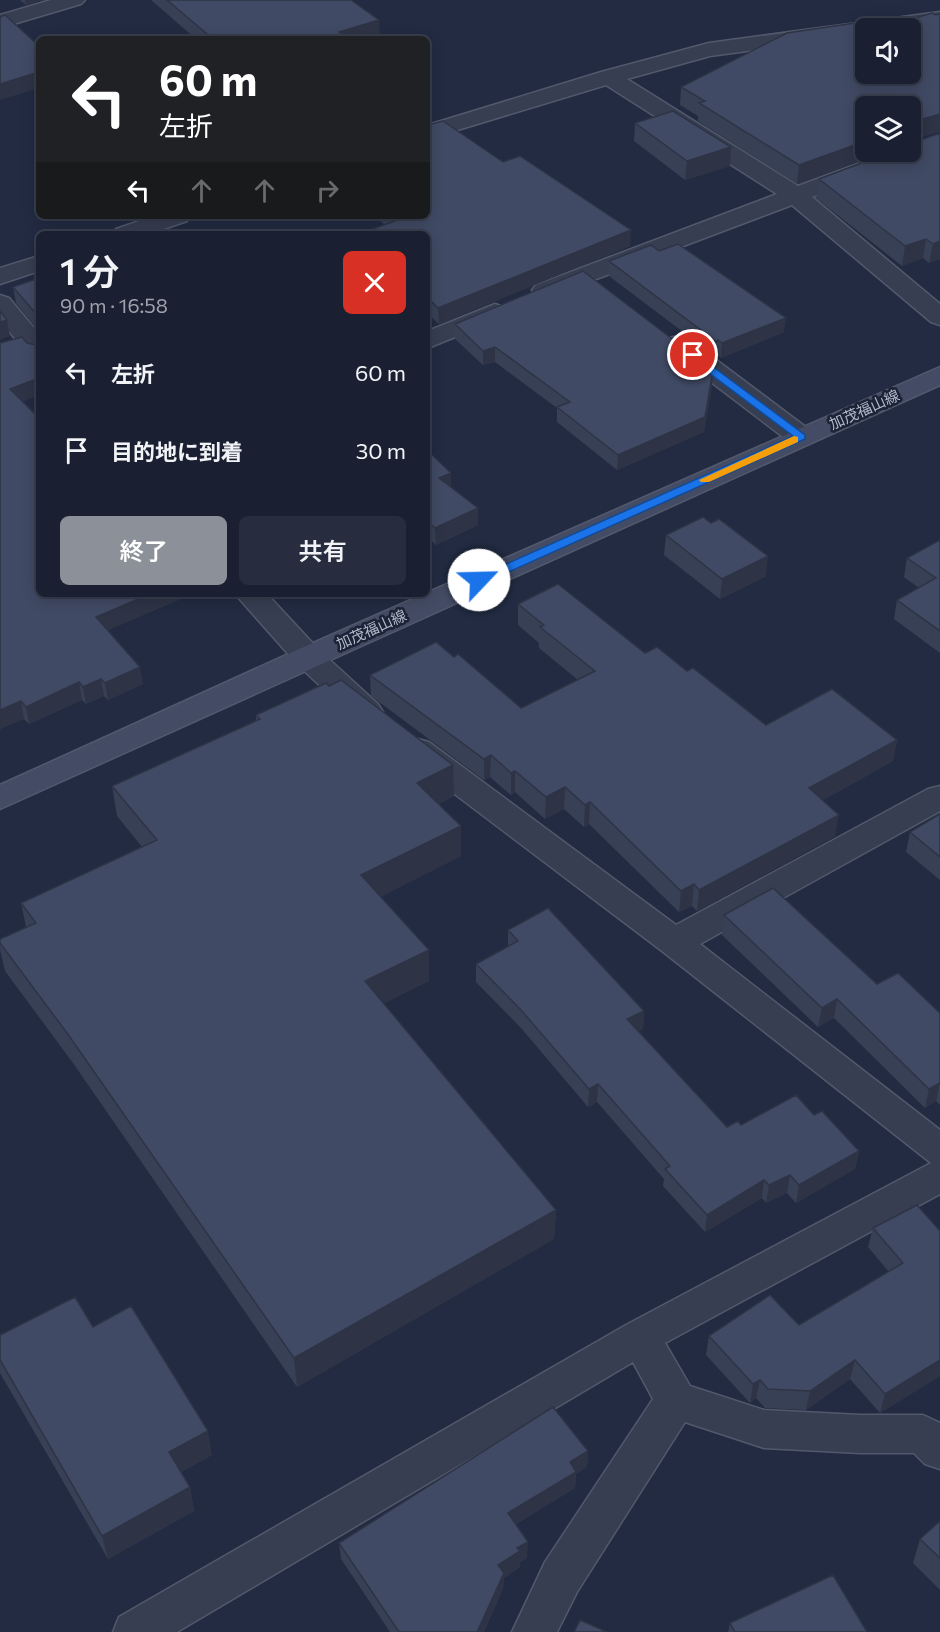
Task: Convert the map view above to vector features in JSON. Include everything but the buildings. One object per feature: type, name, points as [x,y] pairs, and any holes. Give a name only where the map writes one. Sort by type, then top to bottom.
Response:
[{"type":"main road","name":"加茂福山線","points":[[0,798],[308,657],[940,375]]},
{"type":"street","points":[[5,15],[74,0]]},
{"type":"street","points":[[430,131],[609,77],[709,50],[940,18]]},
{"type":"street","points":[[609,77],[794,194],[940,317]]},
{"type":"street","points":[[430,339],[586,273],[881,162]]},
{"type":"street","points":[[134,231],[169,219]]},
{"type":"street","points":[[0,276],[36,264]]},
{"type":"street","points":[[586,273],[614,295]]},
{"type":"street","points":[[0,303],[26,346]]},
{"type":"street","points":[[660,330],[801,437]]},
{"type":"street","points":[[253,597],[308,657],[362,708],[674,942],[940,1151]]},
{"type":"street","points":[[674,942],[940,796]]},
{"type":"street","points":[[135,1632],[640,1336],[940,1176]]},
{"type":"street","points":[[640,1336],[676,1400],[764,1429],[860,1434],[923,1434],[940,1450]]},
{"type":"street","points":[[534,1632],[561,1577],[676,1400]]},
{"type":"slow traffic","points":[[705,480],[794,440]]},
{"type":"route","points":[[479,580],[801,437],[693,355]]}]
